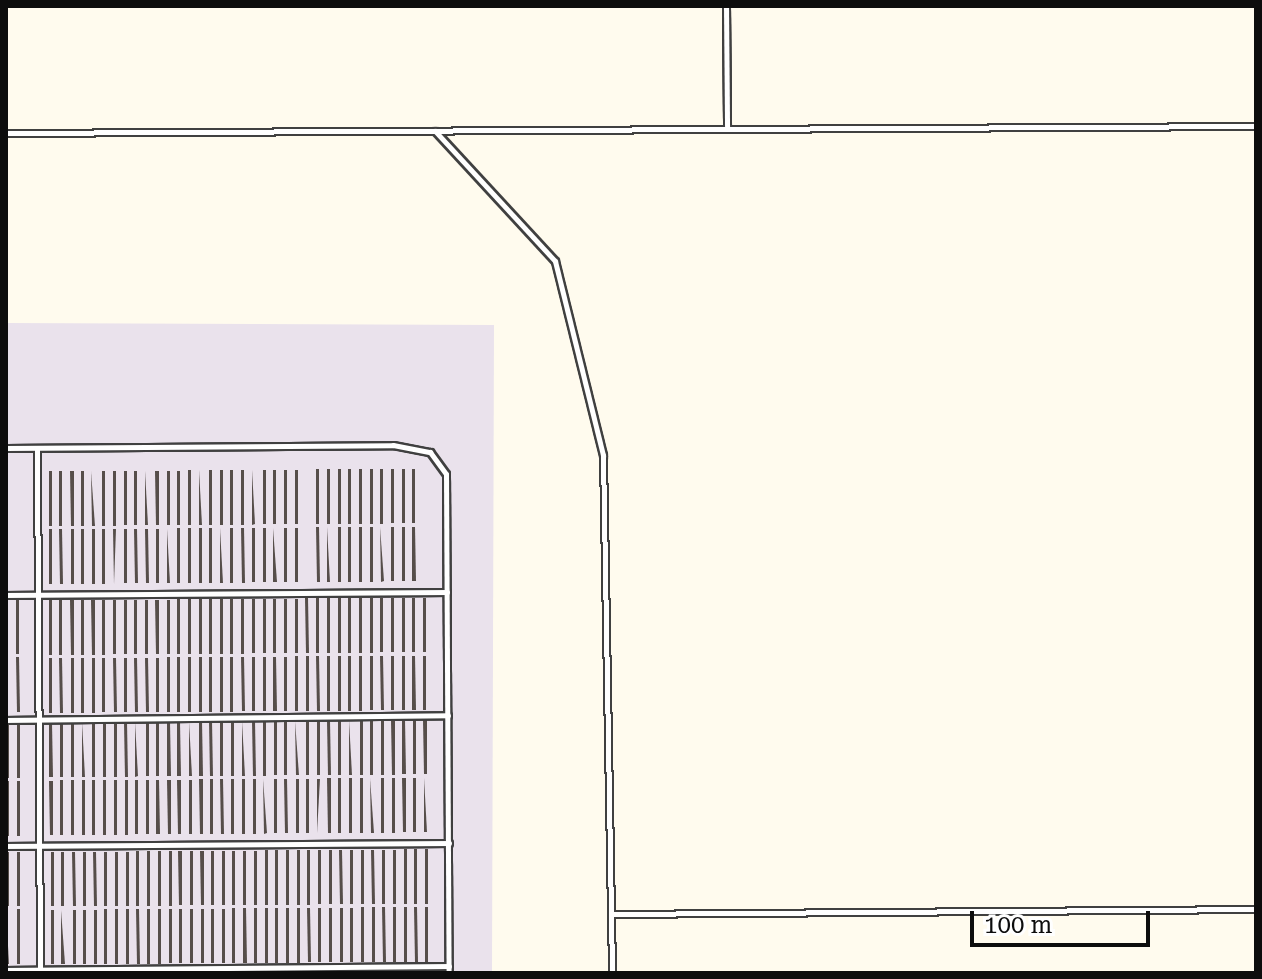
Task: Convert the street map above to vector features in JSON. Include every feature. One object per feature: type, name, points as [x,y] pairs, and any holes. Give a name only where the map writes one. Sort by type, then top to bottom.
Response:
[{"type":"lane","points":[[726,6],[727,129]]},
{"type":"lane","points":[[6,133],[1256,126]]},
{"type":"lane","points":[[435,131],[555,261],[603,455],[612,973]]},
{"type":"lane","points":[[6,448],[393,445],[430,452],[446,474],[449,843],[449,970],[6,970]]},
{"type":"lane","points":[[37,448],[40,971]]},
{"type":"lane","points":[[6,595],[447,592]]},
{"type":"lane","points":[[6,720],[448,715]]},
{"type":"lane","points":[[6,846],[449,843]]},
{"type":"lane","points":[[611,914],[1256,909]]},
{"type":"shaded area","points":[[6,323],[494,325],[492,973],[6,973]]},
{"type":"building","points":[[316,469],[319,469],[319,524],[316,524]]},
{"type":"building","points":[[327,469],[330,469],[330,524],[327,524]]},
{"type":"building","points":[[338,469],[341,469],[341,524],[338,524]]},
{"type":"building","points":[[348,469],[351,469],[351,524],[348,524]]},
{"type":"building","points":[[359,469],[362,469],[362,524],[359,524]]},
{"type":"building","points":[[370,469],[373,469],[373,524],[370,524]]},
{"type":"building","points":[[380,469],[383,469],[383,524],[380,524]]},
{"type":"building","points":[[391,469],[394,469],[394,523],[391,523]]},
{"type":"building","points":[[402,469],[405,469],[405,523],[402,523]]},
{"type":"building","points":[[412,469],[415,469],[415,523],[412,523]]},
{"type":"building","points":[[188,470],[191,470],[191,525],[188,525]]},
{"type":"building","points":[[199,470],[202,525],[199,525]]},
{"type":"building","points":[[209,470],[212,470],[212,525],[209,525]]},
{"type":"building","points":[[220,470],[223,470],[223,525],[220,525]]},
{"type":"building","points":[[230,470],[233,470],[233,525],[230,525]]},
{"type":"building","points":[[241,470],[244,470],[244,525],[241,525]]},
{"type":"building","points":[[252,470],[255,524],[252,525]]},
{"type":"building","points":[[263,470],[266,470],[266,524],[263,524]]},
{"type":"building","points":[[273,470],[276,470],[276,524],[273,524]]},
{"type":"building","points":[[284,470],[287,470],[287,524],[284,524]]},
{"type":"building","points":[[295,470],[298,470],[298,524],[295,524]]},
{"type":"building","points":[[49,471],[52,471],[52,526],[49,526]]},
{"type":"building","points":[[59,471],[62,471],[62,526],[59,526]]},
{"type":"building","points":[[70,471],[74,471],[74,526],[71,526]]},
{"type":"building","points":[[81,471],[84,471],[84,526],[81,526]]},
{"type":"building","points":[[91,471],[95,526],[92,526]]},
{"type":"building","points":[[102,471],[105,471],[105,526],[102,526]]},
{"type":"building","points":[[113,471],[116,471],[116,526],[113,526]]},
{"type":"building","points":[[124,471],[127,471],[127,525],[124,525]]},
{"type":"building","points":[[134,471],[137,471],[137,525],[134,525]]},
{"type":"building","points":[[145,471],[148,525],[145,525]]},
{"type":"building","points":[[155,471],[159,471],[159,525],[156,525]]},
{"type":"building","points":[[167,471],[170,471],[170,525],[167,525]]},
{"type":"building","points":[[177,471],[180,471],[180,525],[177,525]]},
{"type":"building","points":[[316,527],[319,527],[320,582],[317,582]]},
{"type":"building","points":[[327,527],[330,582],[327,582]]},
{"type":"building","points":[[338,527],[341,527],[341,582],[338,582]]},
{"type":"building","points":[[348,527],[351,527],[351,582],[348,582]]},
{"type":"building","points":[[359,527],[362,527],[362,582],[359,582]]},
{"type":"building","points":[[370,527],[373,527],[373,582],[370,582]]},
{"type":"building","points":[[380,527],[384,581],[381,582]]},
{"type":"building","points":[[391,527],[394,527],[394,581],[391,581]]},
{"type":"building","points":[[402,527],[405,527],[405,581],[402,581]]},
{"type":"building","points":[[412,527],[415,527],[416,581],[412,581]]},
{"type":"building","points":[[177,528],[180,528],[180,583],[177,583]]},
{"type":"building","points":[[188,528],[191,528],[191,583],[188,583]]},
{"type":"building","points":[[199,528],[202,528],[202,583],[199,583]]},
{"type":"building","points":[[209,528],[212,528],[212,583],[209,583]]},
{"type":"building","points":[[220,528],[223,583],[220,583]]},
{"type":"building","points":[[230,528],[233,528],[233,583],[230,583]]},
{"type":"building","points":[[241,528],[244,528],[245,583],[242,583]]},
{"type":"building","points":[[252,528],[255,528],[255,582],[252,582]]},
{"type":"building","points":[[263,528],[266,528],[266,582],[263,582]]},
{"type":"building","points":[[273,528],[277,582],[273,582]]},
{"type":"building","points":[[284,528],[287,528],[287,582],[284,582]]},
{"type":"building","points":[[295,528],[298,528],[298,582],[295,582]]},
{"type":"building","points":[[49,529],[52,529],[52,584],[49,584]]},
{"type":"building","points":[[59,529],[62,529],[63,584],[60,584]]},
{"type":"building","points":[[71,529],[74,529],[74,584],[71,584]]},
{"type":"building","points":[[81,529],[84,529],[84,584],[81,584]]},
{"type":"building","points":[[92,529],[95,529],[95,584],[92,584]]},
{"type":"building","points":[[102,529],[105,529],[105,584],[102,584]]},
{"type":"building","points":[[113,529],[116,529],[114,584]]},
{"type":"building","points":[[124,529],[127,529],[127,583],[124,583]]},
{"type":"building","points":[[134,529],[137,529],[138,583],[135,583]]},
{"type":"building","points":[[145,529],[148,529],[149,583],[146,583]]},
{"type":"building","points":[[156,529],[159,529],[159,583],[156,583]]},
{"type":"building","points":[[167,529],[170,583],[167,583]]},
{"type":"building","points":[[305,598],[308,598],[309,653],[306,653]]},
{"type":"building","points":[[316,598],[319,598],[319,653],[316,653]]},
{"type":"building","points":[[327,598],[330,598],[330,653],[327,653]]},
{"type":"building","points":[[338,598],[341,598],[341,653],[338,653]]},
{"type":"building","points":[[348,598],[351,598],[351,653],[348,653]]},
{"type":"building","points":[[359,598],[362,598],[362,653],[359,653]]},
{"type":"building","points":[[370,598],[373,598],[373,653],[370,653]]},
{"type":"building","points":[[380,598],[383,598],[383,652],[380,652]]},
{"type":"building","points":[[391,598],[394,598],[394,652],[391,652]]},
{"type":"building","points":[[402,598],[405,598],[405,652],[402,652]]},
{"type":"building","points":[[412,598],[415,598],[415,652],[412,652]]},
{"type":"building","points":[[423,598],[426,598],[426,652],[423,652]]},
{"type":"building","points":[[16,599],[19,599],[19,654],[16,654]]},
{"type":"building","points":[[177,599],[180,599],[180,654],[177,654]]},
{"type":"building","points":[[188,599],[191,599],[191,654],[188,654]]},
{"type":"building","points":[[199,599],[202,599],[202,654],[199,654]]},
{"type":"building","points":[[209,599],[212,599],[212,654],[209,654]]},
{"type":"building","points":[[220,599],[223,599],[223,654],[220,654]]},
{"type":"building","points":[[230,599],[233,599],[233,654],[230,654]]},
{"type":"building","points":[[241,599],[244,599],[244,654],[241,654]]},
{"type":"building","points":[[252,599],[255,599],[255,653],[252,653]]},
{"type":"building","points":[[263,599],[266,599],[266,653],[263,653]]},
{"type":"building","points":[[273,599],[276,599],[276,653],[273,653]]},
{"type":"building","points":[[284,599],[287,599],[287,653],[284,653]]},
{"type":"building","points":[[295,599],[298,599],[298,653],[295,653]]},
{"type":"building","points":[[49,600],[52,600],[52,655],[49,655]]},
{"type":"building","points":[[59,600],[62,600],[62,655],[59,655]]},
{"type":"building","points":[[70,600],[74,600],[74,655],[71,655]]},
{"type":"building","points":[[81,600],[84,600],[84,655],[81,655]]},
{"type":"building","points":[[91,600],[95,600],[95,655],[92,655]]},
{"type":"building","points":[[102,600],[105,600],[105,655],[102,655]]},
{"type":"building","points":[[113,600],[116,600],[116,654],[113,654]]},
{"type":"building","points":[[124,600],[127,600],[127,654],[124,654]]},
{"type":"building","points":[[134,600],[137,600],[137,654],[134,654]]},
{"type":"building","points":[[145,600],[148,600],[148,654],[145,654]]},
{"type":"building","points":[[155,600],[159,600],[159,654],[156,654]]},
{"type":"building","points":[[167,600],[170,600],[170,654],[167,654]]},
{"type":"building","points":[[295,656],[298,656],[298,711],[295,711]]},
{"type":"building","points":[[306,656],[309,656],[309,711],[306,711]]},
{"type":"building","points":[[316,656],[319,656],[320,711],[317,711]]},
{"type":"building","points":[[327,656],[330,656],[330,711],[327,711]]},
{"type":"building","points":[[338,656],[341,656],[341,711],[338,711]]},
{"type":"building","points":[[348,656],[351,656],[351,711],[348,711]]},
{"type":"building","points":[[359,656],[362,656],[362,711],[359,711]]},
{"type":"building","points":[[370,656],[373,656],[373,710],[370,710]]},
{"type":"building","points":[[380,656],[383,656],[384,710],[381,710]]},
{"type":"building","points":[[391,656],[394,656],[394,710],[391,710]]},
{"type":"building","points":[[402,656],[405,656],[405,710],[402,710]]},
{"type":"building","points":[[412,656],[415,656],[416,710],[412,710]]},
{"type":"building","points":[[423,656],[426,656],[426,710],[423,710]]},
{"type":"building","points":[[16,657],[19,657],[20,712],[17,712]]},
{"type":"building","points":[[167,657],[170,657],[170,712],[167,712]]},
{"type":"building","points":[[177,657],[180,657],[180,712],[177,712]]},
{"type":"building","points":[[188,657],[191,657],[191,712],[188,712]]},
{"type":"building","points":[[199,657],[202,657],[202,712],[199,712]]},
{"type":"building","points":[[209,657],[212,657],[212,712],[209,712]]},
{"type":"building","points":[[220,657],[223,657],[223,712],[220,712]]},
{"type":"building","points":[[230,657],[233,657],[233,712],[230,712]]},
{"type":"building","points":[[241,657],[244,657],[245,711],[242,711]]},
{"type":"building","points":[[252,657],[255,657],[255,711],[252,711]]},
{"type":"building","points":[[263,657],[266,657],[266,711],[263,711]]},
{"type":"building","points":[[273,657],[276,657],[277,711],[273,711]]},
{"type":"building","points":[[284,657],[287,657],[287,711],[284,711]]},
{"type":"building","points":[[49,658],[52,658],[52,713],[49,713]]},
{"type":"building","points":[[59,658],[62,658],[63,713],[60,713]]},
{"type":"building","points":[[71,658],[74,658],[74,713],[71,713]]},
{"type":"building","points":[[81,658],[84,658],[84,713],[81,713]]},
{"type":"building","points":[[92,658],[95,658],[95,713],[92,713]]},
{"type":"building","points":[[102,658],[105,658],[105,712],[102,712]]},
{"type":"building","points":[[113,658],[116,658],[117,712],[114,712]]},
{"type":"building","points":[[124,658],[127,658],[127,712],[124,712]]},
{"type":"building","points":[[134,658],[137,658],[138,712],[135,712]]},
{"type":"building","points":[[145,658],[148,658],[149,712],[146,712]]},
{"type":"building","points":[[156,658],[159,658],[159,712],[156,712]]},
{"type":"building","points":[[338,720],[341,720],[341,775],[338,775]]},
{"type":"building","points":[[349,720],[352,775],[349,775]]},
{"type":"building","points":[[360,720],[363,720],[363,775],[360,775]]},
{"type":"building","points":[[370,720],[373,720],[373,775],[370,775]]},
{"type":"building","points":[[381,720],[384,720],[384,775],[381,775]]},
{"type":"building","points":[[391,720],[395,720],[395,775],[392,775]]},
{"type":"building","points":[[402,720],[405,720],[406,774],[402,774]]},
{"type":"building","points":[[413,720],[416,720],[416,774],[413,774]]},
{"type":"building","points":[[423,720],[427,720],[427,774],[424,774]]},
{"type":"building","points":[[199,721],[202,721],[203,776],[199,776]]},
{"type":"building","points":[[209,721],[212,721],[213,776],[210,776]]},
{"type":"building","points":[[220,721],[223,721],[223,776],[220,776]]},
{"type":"building","points":[[231,721],[234,721],[234,776],[231,776]]},
{"type":"building","points":[[242,721],[245,776],[242,776]]},
{"type":"building","points":[[252,721],[255,721],[256,776],[253,776]]},
{"type":"building","points":[[263,721],[266,721],[266,776],[263,776]]},
{"type":"building","points":[[274,721],[277,721],[277,775],[274,775]]},
{"type":"building","points":[[284,721],[287,721],[287,775],[284,775]]},
{"type":"building","points":[[295,721],[299,775],[296,775]]},
{"type":"building","points":[[306,721],[309,721],[309,775],[306,775]]},
{"type":"building","points":[[317,721],[320,721],[320,775],[317,775]]},
{"type":"building","points":[[327,721],[330,721],[331,775],[328,775]]},
{"type":"building","points":[[71,722],[74,722],[74,777],[71,777]]},
{"type":"building","points":[[82,722],[85,777],[82,777]]},
{"type":"building","points":[[92,722],[95,722],[95,777],[92,777]]},
{"type":"building","points":[[103,722],[106,722],[106,777],[103,777]]},
{"type":"building","points":[[114,722],[117,722],[117,777],[114,777]]},
{"type":"building","points":[[124,722],[127,722],[128,777],[125,777]]},
{"type":"building","points":[[135,722],[138,776],[135,777]]},
{"type":"building","points":[[146,722],[149,722],[149,776],[146,776]]},
{"type":"building","points":[[156,722],[159,722],[159,776],[156,776]]},
{"type":"building","points":[[167,722],[170,722],[171,776],[167,776]]},
{"type":"building","points":[[177,722],[180,722],[181,776],[177,776]]},
{"type":"building","points":[[189,722],[192,776],[189,776]]},
{"type":"building","points":[[9,723],[9,778],[6,778],[6,724]]},
{"type":"building","points":[[17,723],[20,723],[20,778],[17,778]]},
{"type":"building","points":[[49,723],[52,723],[53,777],[49,777]]},
{"type":"building","points":[[60,723],[63,723],[63,777],[60,777]]},
{"type":"building","points":[[327,778],[331,778],[331,833],[328,833]]},
{"type":"building","points":[[338,778],[341,778],[341,833],[338,833]]},
{"type":"building","points":[[349,778],[352,778],[352,833],[349,833]]},
{"type":"building","points":[[360,778],[363,778],[363,833],[360,833]]},
{"type":"building","points":[[370,778],[374,833],[371,833]]},
{"type":"building","points":[[381,778],[384,778],[384,833],[381,833]]},
{"type":"building","points":[[392,778],[395,778],[395,833],[392,833]]},
{"type":"building","points":[[402,778],[406,778],[406,832],[403,832]]},
{"type":"building","points":[[413,778],[416,778],[416,832],[413,832]]},
{"type":"building","points":[[424,778],[427,832],[424,832]]},
{"type":"building","points":[[199,779],[203,779],[203,834],[200,834]]},
{"type":"building","points":[[210,779],[213,779],[213,834],[210,834]]},
{"type":"building","points":[[220,779],[223,779],[224,834],[221,834]]},
{"type":"building","points":[[231,779],[234,779],[234,834],[231,834]]},
{"type":"building","points":[[242,779],[245,779],[245,834],[242,834]]},
{"type":"building","points":[[253,779],[256,779],[256,834],[253,834]]},
{"type":"building","points":[[263,779],[267,833],[264,834]]},
{"type":"building","points":[[274,779],[277,779],[277,833],[274,833]]},
{"type":"building","points":[[284,779],[287,779],[288,833],[285,833]]},
{"type":"building","points":[[296,779],[299,779],[299,833],[296,833]]},
{"type":"building","points":[[306,779],[309,779],[309,833],[306,833]]},
{"type":"building","points":[[317,779],[320,779],[317,833]]},
{"type":"building","points":[[60,780],[63,780],[63,835],[60,835]]},
{"type":"building","points":[[71,780],[74,780],[74,835],[71,835]]},
{"type":"building","points":[[82,780],[85,780],[85,835],[82,835]]},
{"type":"building","points":[[92,780],[95,780],[95,835],[92,835]]},
{"type":"building","points":[[103,780],[106,780],[106,835],[103,835]]},
{"type":"building","points":[[114,780],[117,780],[117,835],[114,835]]},
{"type":"building","points":[[125,780],[128,780],[128,835],[125,835]]},
{"type":"building","points":[[135,780],[138,780],[138,834],[135,834]]},
{"type":"building","points":[[146,780],[149,780],[149,834],[146,834]]},
{"type":"building","points":[[156,780],[159,780],[160,834],[156,834]]},
{"type":"building","points":[[167,780],[171,780],[171,834],[168,834]]},
{"type":"building","points":[[177,780],[181,780],[181,834],[178,834]]},
{"type":"building","points":[[189,780],[192,780],[192,834],[189,834]]},
{"type":"building","points":[[6,781],[9,781],[9,836],[6,836]]},
{"type":"building","points":[[17,781],[20,781],[20,836],[17,836]]},
{"type":"building","points":[[49,781],[53,781],[53,835],[50,835]]},
{"type":"building","points":[[404,849],[407,849],[407,904],[404,904]]},
{"type":"building","points":[[414,849],[417,849],[417,904],[414,904]]},
{"type":"building","points":[[425,849],[428,849],[428,904],[425,904]]},
{"type":"building","points":[[265,850],[268,850],[268,905],[265,905]]},
{"type":"building","points":[[275,850],[278,850],[278,905],[275,905]]},
{"type":"building","points":[[286,850],[289,850],[289,905],[286,905]]},
{"type":"building","points":[[297,850],[300,850],[300,905],[297,905]]},
{"type":"building","points":[[307,850],[310,850],[310,905],[307,905]]},
{"type":"building","points":[[318,850],[321,850],[321,904],[318,904]]},
{"type":"building","points":[[329,850],[332,850],[332,904],[329,904]]},
{"type":"building","points":[[339,850],[342,850],[343,904],[340,904]]},
{"type":"building","points":[[350,850],[353,850],[353,904],[350,904]]},
{"type":"building","points":[[361,850],[364,850],[364,904],[361,904]]},
{"type":"building","points":[[371,850],[374,850],[375,904],[372,904]]},
{"type":"building","points":[[382,850],[385,850],[385,904],[382,904]]},
{"type":"building","points":[[393,850],[396,850],[396,904],[393,904]]},
{"type":"building","points":[[136,851],[139,851],[139,906],[136,906]]},
{"type":"building","points":[[147,851],[150,851],[150,906],[147,906]]},
{"type":"building","points":[[158,851],[161,851],[161,906],[158,906]]},
{"type":"building","points":[[169,851],[172,851],[172,906],[169,906]]},
{"type":"building","points":[[178,851],[182,851],[182,905],[179,905]]},
{"type":"building","points":[[190,851],[193,851],[193,905],[190,905]]},
{"type":"building","points":[[200,851],[204,851],[204,905],[201,905]]},
{"type":"building","points":[[211,851],[214,851],[214,905],[211,905]]},
{"type":"building","points":[[222,851],[225,851],[225,905],[222,905]]},
{"type":"building","points":[[232,851],[235,851],[235,905],[232,905]]},
{"type":"building","points":[[243,851],[246,851],[246,905],[243,905]]},
{"type":"building","points":[[254,851],[257,851],[257,905],[254,905]]},
{"type":"building","points":[[6,852],[9,852],[9,906],[6,906]]},
{"type":"building","points":[[17,852],[20,852],[20,906],[17,906]]},
{"type":"building","points":[[51,852],[54,852],[54,906],[51,906]]},
{"type":"building","points":[[61,852],[64,852],[64,906],[61,906]]},
{"type":"building","points":[[72,852],[75,852],[76,906],[73,906]]},
{"type":"building","points":[[83,852],[86,852],[86,906],[83,906]]},
{"type":"building","points":[[93,852],[96,852],[97,906],[94,906]]},
{"type":"building","points":[[104,852],[107,852],[107,906],[104,906]]},
{"type":"building","points":[[115,852],[118,852],[118,906],[115,906]]},
{"type":"building","points":[[126,852],[129,852],[129,906],[126,906]]},
{"type":"building","points":[[361,907],[364,907],[364,962],[361,962]]},
{"type":"building","points":[[372,907],[375,907],[375,962],[372,962]]},
{"type":"building","points":[[382,907],[385,907],[386,962],[383,962]]},
{"type":"building","points":[[393,907],[396,907],[396,962],[393,962]]},
{"type":"building","points":[[404,907],[407,907],[407,962],[404,962]]},
{"type":"building","points":[[414,907],[417,907],[418,962],[415,962]]},
{"type":"building","points":[[425,907],[428,907],[428,962],[425,962]]},
{"type":"building","points":[[232,908],[235,908],[235,963],[232,963]]},
{"type":"building","points":[[243,908],[246,908],[247,963],[243,963]]},
{"type":"building","points":[[254,908],[257,908],[257,963],[254,963]]},
{"type":"building","points":[[265,908],[268,908],[268,963],[265,963]]},
{"type":"building","points":[[275,908],[278,908],[278,963],[275,963]]},
{"type":"building","points":[[286,908],[289,908],[289,963],[286,963]]},
{"type":"building","points":[[297,908],[300,908],[300,963],[297,963]]},
{"type":"building","points":[[307,908],[310,908],[311,962],[308,962]]},
{"type":"building","points":[[318,908],[321,908],[321,962],[318,962]]},
{"type":"building","points":[[329,908],[332,908],[332,962],[329,962]]},
{"type":"building","points":[[340,908],[343,908],[343,962],[340,962]]},
{"type":"building","points":[[350,908],[353,908],[353,962],[350,962]]},
{"type":"building","points":[[6,909],[9,964],[6,964]]},
{"type":"building","points":[[17,909],[20,909],[20,964],[17,964]]},
{"type":"building","points":[[104,909],[107,909],[107,964],[104,964]]},
{"type":"building","points":[[115,909],[118,909],[118,964],[115,964]]},
{"type":"building","points":[[126,909],[129,909],[129,964],[126,964]]},
{"type":"building","points":[[136,909],[139,909],[140,964],[137,964]]},
{"type":"building","points":[[147,909],[150,909],[150,964],[147,964]]},
{"type":"building","points":[[158,909],[161,909],[161,964],[158,964]]},
{"type":"building","points":[[169,909],[172,909],[172,963],[169,963]]},
{"type":"building","points":[[179,909],[182,909],[182,963],[179,963]]},
{"type":"building","points":[[190,909],[193,909],[193,963],[190,963]]},
{"type":"building","points":[[201,909],[204,909],[204,963],[201,963]]},
{"type":"building","points":[[211,909],[214,909],[214,963],[211,963]]},
{"type":"building","points":[[222,909],[225,909],[225,963],[222,963]]},
{"type":"building","points":[[51,910],[54,910],[54,964],[51,964]]},
{"type":"building","points":[[61,910],[65,964],[61,964]]},
{"type":"building","points":[[73,910],[76,910],[76,964],[73,964]]},
{"type":"building","points":[[83,910],[86,910],[86,964],[83,964]]},
{"type":"building","points":[[94,910],[97,910],[97,964],[94,964]]}]
